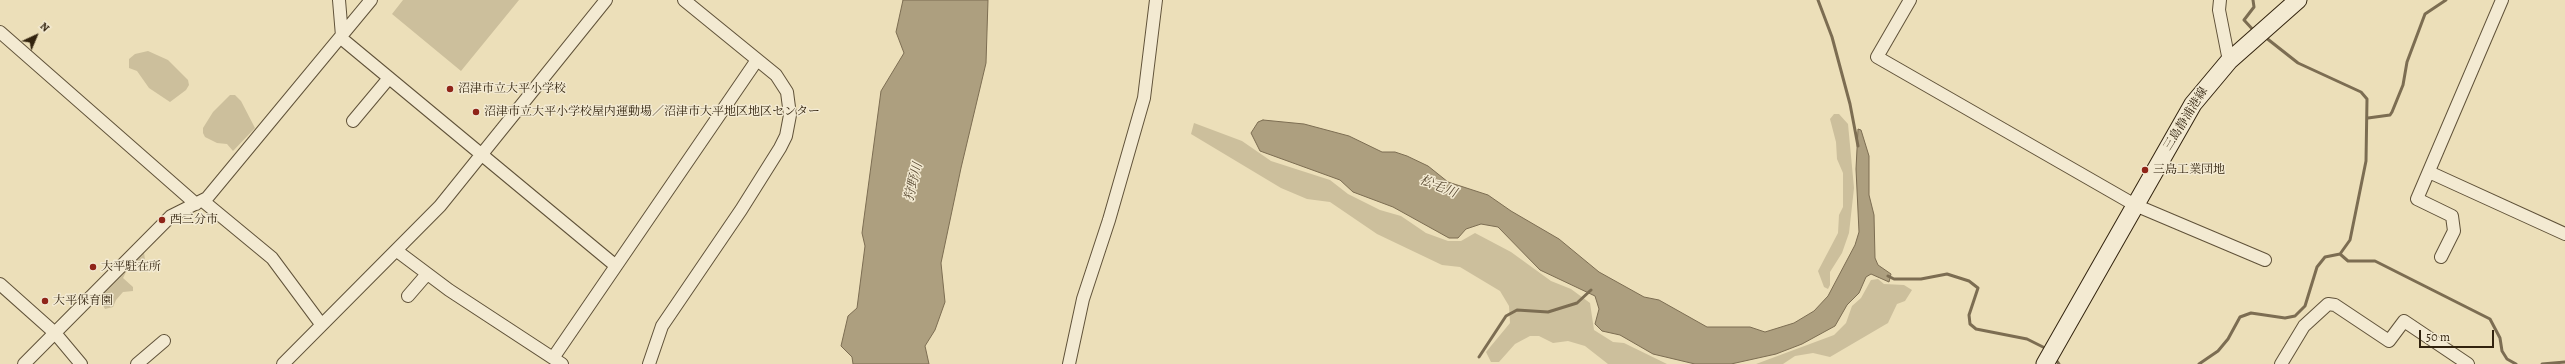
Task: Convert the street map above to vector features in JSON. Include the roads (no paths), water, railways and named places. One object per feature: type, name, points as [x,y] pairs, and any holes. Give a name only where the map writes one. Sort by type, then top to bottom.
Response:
[{"type":"main road","name":"三島静浦港線","points":[[2050,355],[2192,104],[2229,61],[2298,0]]},
{"type":"street","points":[[339,0],[341,37],[482,156],[616,266]]},
{"type":"street","points":[[24,364],[171,216],[200,203],[371,0]]},
{"type":"street","points":[[283,364],[321,324],[397,251],[440,206],[482,156],[606,0]]},
{"type":"street","points":[[649,364],[662,326],[741,210],[786,136],[790,114],[787,92],[776,75],[684,0]]},
{"type":"street","points":[[1069,364],[1083,299],[1109,220],[1144,98],[1156,0]]},
{"type":"street","points":[[1910,0],[1877,57],[2135,205],[2265,260]]},
{"type":"street","points":[[2220,0],[2219,10],[2229,61]]},
{"type":"street","points":[[2441,257],[2454,231],[2452,216],[2417,199],[2502,0]]},
{"type":"street","points":[[0,32],[200,203],[272,258],[321,324]]},
{"type":"street","points":[[397,251],[427,274],[558,361],[616,266],[757,60]]},
{"type":"street","points":[[353,121],[389,78]]},
{"type":"street","points":[[2429,172],[2565,234]]},
{"type":"street","points":[[408,296],[427,274]]},
{"type":"street","points":[[0,284],[55,332],[81,364]]},
{"type":"street","points":[[2281,364],[2304,326],[2328,304],[2335,305],[2389,341],[2404,321],[2468,364]]},
{"type":"street","points":[[137,364],[164,341]]},
{"type":"water","name":"狩野川","points":[[903,0],[988,0],[986,63],[961,168],[941,263],[945,302],[935,330],[925,346],[929,364],[853,364],[852,357],[841,346],[848,316],[857,308],[865,246],[862,233],[881,91],[904,53],[896,32]]},
{"type":"water","name":"松毛川","points":[[1263,120],[1304,124],[1349,136],[1382,152],[1395,152],[1407,156],[1428,166],[1448,182],[1488,195],[1511,211],[1559,239],[1599,272],[1644,297],[1659,300],[1707,327],[1750,327],[1765,332],[1794,323],[1814,311],[1828,296],[1855,245],[1859,232],[1856,169],[1858,129],[1861,130],[1869,156],[1869,195],[1874,215],[1875,258],[1878,265],[1891,274],[1889,282],[1871,274],[1866,277],[1859,293],[1847,305],[1835,326],[1802,344],[1776,354],[1731,364],[1695,364],[1653,354],[1620,335],[1602,331],[1595,324],[1599,309],[1595,296],[1540,270],[1498,227],[1481,224],[1466,229],[1458,238],[1449,238],[1393,207],[1353,192],[1340,180],[1260,151],[1251,133],[1258,122]]},
{"type":"waterway","points":[[1818,0],[1832,37],[1850,104],[1858,146]]},
{"type":"waterway","points":[[2253,0],[2254,7],[2244,20],[2255,32]]},
{"type":"waterway","points":[[2368,118],[2390,115],[2392,112],[2403,85],[2407,62],[2425,14],[2446,0]]},
{"type":"waterway","points":[[2199,364],[2218,351],[2228,339],[2240,317],[2251,313],[2285,318],[2295,316],[2305,306],[2317,267],[2325,257],[2340,254],[2350,240],[2366,161],[2367,99],[2361,92],[2298,63],[2265,37]]},
{"type":"waterway","points":[[2340,254],[2348,261],[2375,261],[2490,319],[2500,338],[2502,351],[2507,359],[2516,364]]},
{"type":"waterway","points":[[1888,276],[1894,279],[1921,279],[1947,274],[1969,281],[1978,288],[1969,315],[1970,324],[1976,329],[2027,339],[2047,349]]},
{"type":"waterway","points":[[1479,357],[1506,316],[1517,310],[1548,312],[1577,303],[1591,290]]},
{"type":"waterway","points":[[2054,357],[2059,364]]},
{"type":"waterway","points":[[2542,364],[2565,362]]},
{"type":"place","name":"沼津市立大平小学校","points":[[450,89]]},
{"type":"place","name":"沼津市立大平小学校屋内運動場／沼津市大平地区地区センター","points":[[476,112]]},
{"type":"place","name":"三島工業団地","points":[[2145,170]]},
{"type":"place","name":"西三分市","points":[[162,220]]},
{"type":"place","name":"大平駐在所","points":[[93,267]]},
{"type":"place","name":"大平保育園","points":[[45,301]]}]
